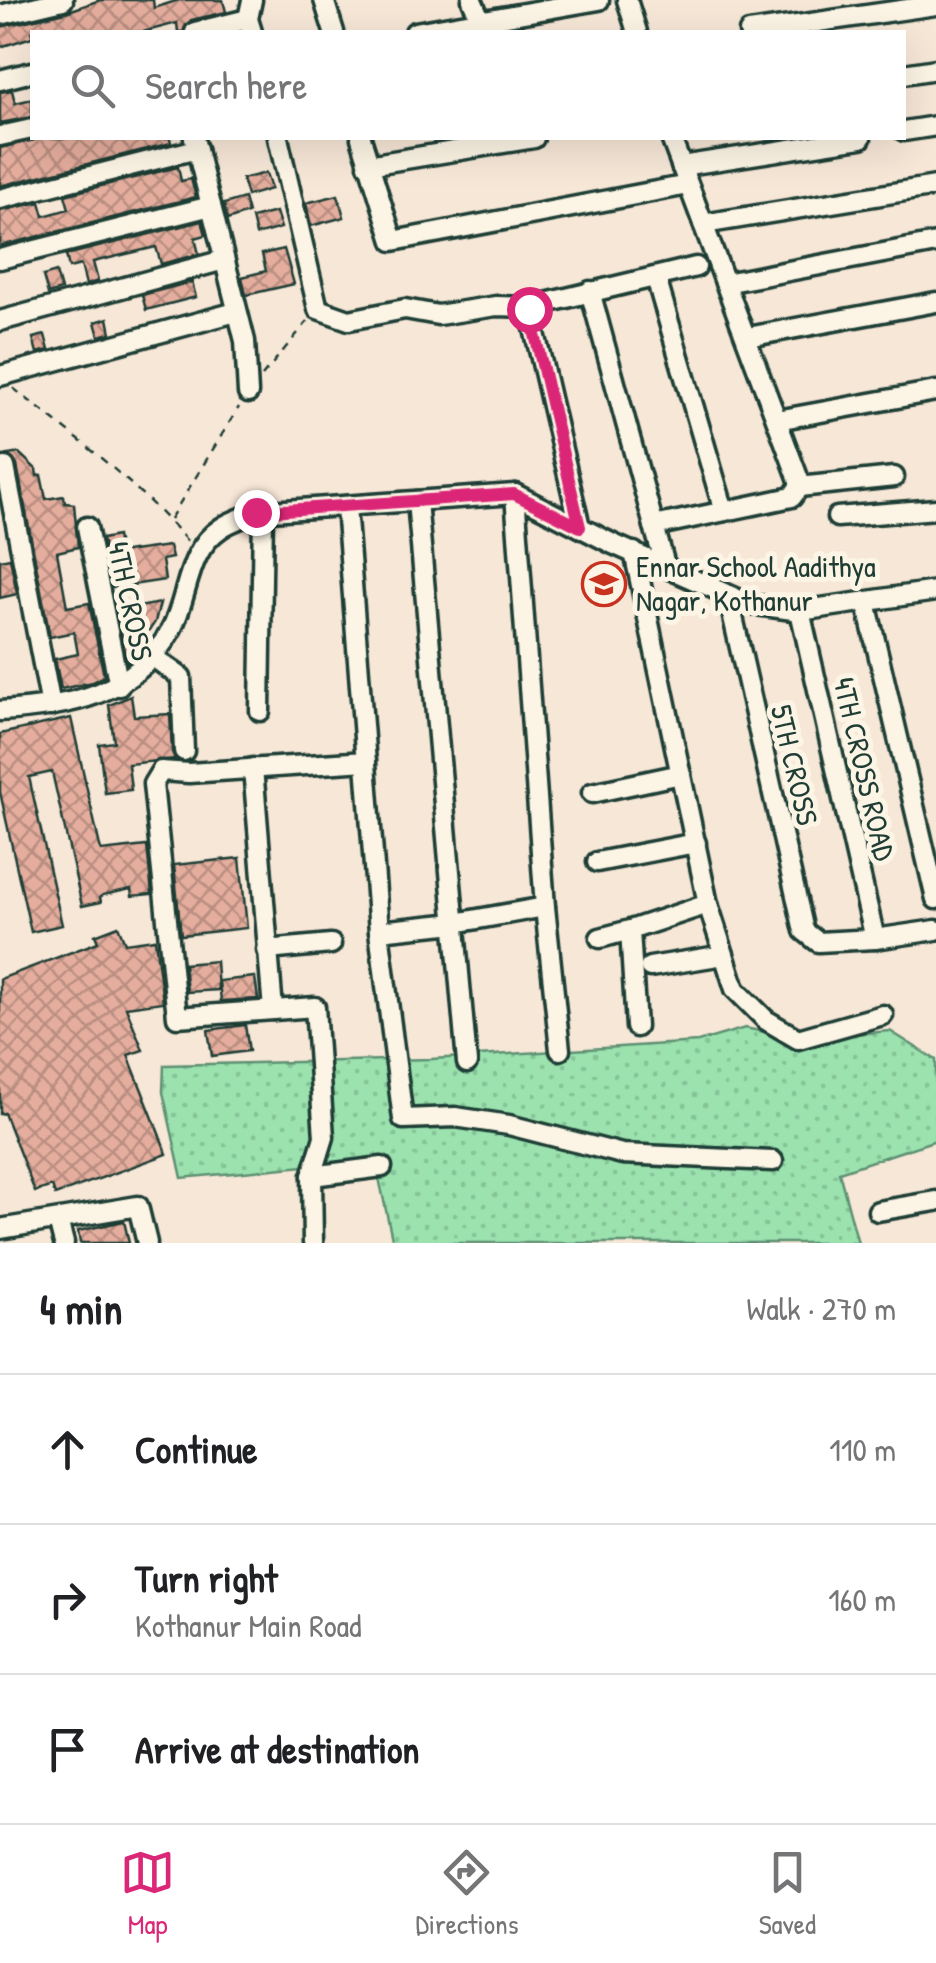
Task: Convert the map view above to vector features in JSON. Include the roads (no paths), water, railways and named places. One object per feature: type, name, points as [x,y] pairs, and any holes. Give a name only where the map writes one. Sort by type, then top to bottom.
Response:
[{"type":"street","points":[[0,15],[63,0]]},
{"type":"street","points":[[213,30],[250,26],[252,0]]},
{"type":"street","points":[[324,0],[333,30]]},
{"type":"street","points":[[472,0],[480,20]]},
{"type":"street","points":[[425,30],[553,4],[599,0]]},
{"type":"street","points":[[627,0],[636,30]]},
{"type":"street","points":[[764,30],[936,5]]},
{"type":"street","points":[[906,74],[936,68]]},
{"type":"street","points":[[0,80],[30,72]]},
{"type":"street","points":[[906,131],[936,126]]},
{"type":"street","points":[[0,136],[30,129]]},
{"type":"street","points":[[278,140],[318,309],[349,320],[405,309],[438,316],[496,306],[530,306],[696,267]]},
{"type":"street","points":[[362,140],[391,239],[396,242],[688,185]]},
{"type":"street","points":[[368,165],[522,140]]},
{"type":"street","points":[[671,140],[748,337],[799,487]]},
{"type":"street","points":[[681,166],[848,140]]},
{"type":"street","points":[[0,199],[196,143],[246,341],[248,393]]},
{"type":"street","points":[[702,224],[936,186]]},
{"type":"street","points":[[0,259],[210,206]]},
{"type":"street","points":[[725,283],[936,244]]},
{"type":"street","points":[[0,321],[224,260]]},
{"type":"street","points":[[656,278],[724,511]]},
{"type":"street","points":[[590,292],[665,565]]},
{"type":"street","points":[[748,337],[936,302]]},
{"type":"street","points":[[530,306],[580,527]]},
{"type":"street","points":[[0,377],[236,312]]},
{"type":"street","points":[[778,420],[936,391]]},
{"type":"street","points":[[6,467],[51,706]]},
{"type":"street","points":[[654,526],[792,497],[799,487],[894,478]]},
{"type":"street","points":[[514,494],[560,1050]]},
{"type":"street","points":[[0,711],[51,706],[120,686],[143,670],[172,627],[197,553],[219,529],[263,512],[514,494],[748,604],[800,612],[935,596]]},
{"type":"street","points":[[417,501],[467,1063]]},
{"type":"street","points":[[346,506],[379,931],[403,1120],[455,1117],[509,1124],[622,1154],[773,1161]]},
{"type":"street","points":[[837,517],[936,509]]},
{"type":"street","points":[[260,711],[263,512]]},
{"type":"street","name":"4TH CROSS","points":[[87,527],[120,686]]},
{"type":"street","points":[[634,552],[708,904],[735,989],[766,1020],[798,1040],[883,1015]]},
{"type":"street","name":"5TH CROSS","points":[[728,595],[804,932],[818,942],[874,939]]},
{"type":"street","points":[[866,602],[936,900]]},
{"type":"street","name":"4TH CROSS ROAD","points":[[800,612],[874,939]]},
{"type":"street","points":[[153,657],[181,677],[184,751]]},
{"type":"street","points":[[313,1243],[312,1176],[324,1137],[315,1007],[180,1018],[174,1014],[152,784],[161,772],[366,761]]},
{"type":"street","points":[[253,768],[273,1010]]},
{"type":"street","points":[[592,793],[681,774]]},
{"type":"street","points":[[597,862],[696,844]]},
{"type":"street","points":[[600,938],[708,904]]},
{"type":"street","points":[[379,931],[546,907]]},
{"type":"street","points":[[630,930],[636,1027]]},
{"type":"street","points":[[874,939],[936,930]]},
{"type":"street","points":[[267,950],[332,944]]},
{"type":"street","points":[[650,967],[724,955]]},
{"type":"street","points":[[312,1176],[382,1167]]},
{"type":"street","points":[[878,1212],[936,1201]]},
{"type":"street","points":[[0,1229],[138,1206],[146,1243]]},
{"type":"street","points":[[58,1220],[64,1243]]},
{"type":"place","name":"Ennar School Aadithya Nagar, Kothanur","points":[[604,584]]}]
